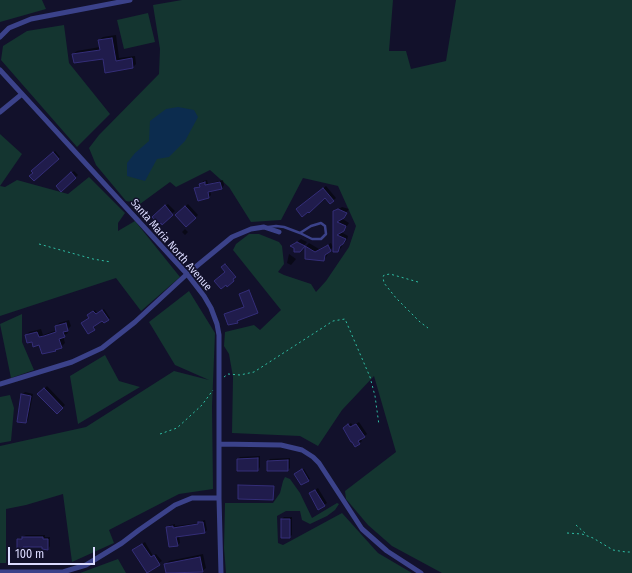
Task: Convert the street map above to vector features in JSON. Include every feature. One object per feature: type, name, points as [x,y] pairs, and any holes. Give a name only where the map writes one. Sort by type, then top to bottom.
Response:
[{"type":"street","points":[[0,37],[9,28],[31,19],[130,0]]},
{"type":"street","name":"Santa Maria North Avenue","points":[[0,70],[187,274],[204,296],[217,324],[219,335],[220,380],[219,498],[221,573]]},
{"type":"street","points":[[0,112],[22,94]]},
{"type":"street","points":[[0,384],[72,362],[102,348],[135,322],[187,274],[232,238],[251,229],[264,227],[279,232]]},
{"type":"street","points":[[220,444],[281,445],[302,450],[313,457],[319,463],[362,529],[387,551],[421,573]]},
{"type":"street","points":[[0,572],[63,572],[86,565],[122,543],[175,505],[192,498],[219,498]]},
{"type":"lane","points":[[264,227],[276,226],[300,233],[312,240],[321,239],[326,234],[325,226],[321,223],[311,226],[300,233]]},
{"type":"path","points":[[39,244],[93,259],[111,262]]},
{"type":"path","points":[[418,282],[390,274],[384,275],[383,277],[384,283],[396,298],[428,328]]},
{"type":"path","points":[[220,380],[228,374],[240,375],[254,372],[333,321],[345,319],[370,377],[375,396],[379,425]]},
{"type":"path","points":[[160,434],[177,428],[202,405],[213,390]]},
{"type":"path","points":[[576,525],[587,536]]},
{"type":"path","points":[[567,533],[582,534],[614,550],[632,552]]},
{"type":"green space","points":[[0,0],[42,0],[46,9],[0,22]]},
{"type":"green space","points":[[182,0],[393,0],[389,51],[406,51],[411,69],[446,61],[456,0],[632,0],[632,573],[442,573],[392,546],[368,525],[346,499],[345,491],[396,452],[374,376],[342,410],[318,446],[300,436],[232,433],[233,377],[229,354],[224,346],[225,332],[254,325],[260,330],[281,310],[233,250],[236,244],[249,234],[259,234],[279,242],[282,246],[284,264],[278,272],[311,284],[316,292],[326,281],[349,247],[356,226],[338,186],[303,178],[281,220],[251,222],[229,187],[210,170],[176,187],[170,182],[140,204],[126,201],[96,165],[89,148],[99,135],[159,74],[160,49],[153,5]]},
{"type":"green space","points":[[148,13],[155,42],[124,49],[117,20]]},
{"type":"green space","points":[[64,25],[69,63],[110,114],[77,147],[1,60],[3,46],[27,31]]},
{"type":"green space","points":[[0,134],[22,154],[0,186]]},
{"type":"green space","points":[[89,177],[125,213],[118,223],[118,231],[135,221],[180,277],[141,311],[116,278],[0,316],[0,186],[5,187],[17,180],[68,194]]},
{"type":"green space","points":[[189,291],[215,333],[212,406],[213,489],[179,494],[109,530],[114,543],[72,562],[63,494],[26,505],[6,509],[6,563],[0,563],[0,446],[86,427],[174,371],[209,380],[175,365],[149,322]]},
{"type":"green space","points":[[22,314],[22,342],[34,370],[11,378],[0,324]]},
{"type":"green space","points":[[105,355],[119,381],[140,387],[78,424],[70,376]]},
{"type":"green space","points":[[10,395],[14,408],[11,441],[0,443],[0,397]]},
{"type":"green space","points":[[285,477],[290,479],[300,493],[312,518],[337,503],[339,504],[335,510],[327,516],[310,524],[302,520],[300,511],[286,511],[277,516],[278,543],[283,545],[342,513],[378,553],[412,573],[226,573],[224,548],[225,503],[273,503],[280,493]]},
{"type":"green space","points":[[118,559],[126,573],[80,573]]},
{"type":"water","points":[[178,107],[194,110],[198,117],[185,141],[169,157],[157,159],[145,181],[127,176],[127,163],[135,153],[149,141],[150,121],[166,109]]},
{"type":"building","points":[[112,38],[116,61],[132,58],[133,68],[105,73],[103,59],[74,63],[72,54],[100,50],[98,40]]},
{"type":"building","points":[[53,152],[59,159],[34,181],[29,176],[33,173],[31,171]]},
{"type":"building","points":[[71,172],[76,178],[61,192],[56,186]]},
{"type":"building","points":[[205,182],[205,185],[220,182],[222,189],[208,192],[209,198],[198,201],[194,188],[200,187],[199,184]]},
{"type":"building","points":[[323,188],[334,201],[330,204],[325,198],[309,213],[308,212],[302,217],[296,209]]},
{"type":"building","points":[[165,205],[173,215],[162,225],[161,223],[159,225],[152,217]]},
{"type":"building","points":[[185,206],[196,218],[186,227],[175,215]]},
{"type":"building","points":[[338,209],[347,213],[344,218],[337,222],[346,226],[344,231],[337,235],[346,239],[340,246],[338,252],[333,252],[333,211]]},
{"type":"building","points":[[297,242],[305,246],[300,252],[294,252],[294,248],[290,246]]},
{"type":"building","points":[[328,245],[331,251],[325,255],[324,261],[305,259],[305,246],[315,252]]},
{"type":"building","points":[[225,264],[236,277],[227,287],[226,285],[221,289],[214,281],[225,272],[221,267]]},
{"type":"building","points":[[249,290],[258,313],[237,321],[238,323],[228,325],[224,314],[244,307],[239,294]]},
{"type":"building","points":[[102,310],[109,320],[104,323],[102,321],[93,327],[95,330],[88,334],[81,323],[89,318],[87,315],[93,311],[96,314]]},
{"type":"building","points":[[66,323],[68,331],[63,332],[65,337],[59,339],[62,348],[42,354],[39,345],[33,347],[32,342],[27,343],[25,335],[37,332],[39,337],[44,336],[56,332],[55,326]]},
{"type":"building","points":[[44,388],[63,408],[57,414],[37,394]]},
{"type":"building","points":[[21,394],[31,396],[26,423],[17,422]]},
{"type":"building","points":[[348,424],[350,427],[356,424],[365,437],[358,441],[360,444],[355,447],[343,428]]},
{"type":"building","points":[[258,458],[258,471],[237,471],[237,459]]},
{"type":"building","points":[[288,460],[288,471],[267,471],[267,461]]},
{"type":"building","points":[[302,469],[309,481],[301,485],[294,474]]},
{"type":"building","points":[[238,485],[274,486],[273,500],[238,499]]},
{"type":"building","points":[[315,490],[325,506],[318,510],[309,493]]},
{"type":"building","points":[[281,519],[290,519],[290,538],[281,538]]},
{"type":"building","points":[[198,522],[203,522],[205,533],[176,537],[178,546],[169,547],[166,527],[173,526],[173,528],[198,524]]},
{"type":"building","points":[[22,537],[43,537],[43,539],[48,539],[48,550],[42,549],[42,547],[23,547],[23,549],[17,549],[17,539],[22,539]]},
{"type":"building","points":[[142,544],[151,557],[154,555],[160,565],[147,573],[132,550]]},
{"type":"building","points":[[200,557],[203,572],[166,573],[164,564]]}]
